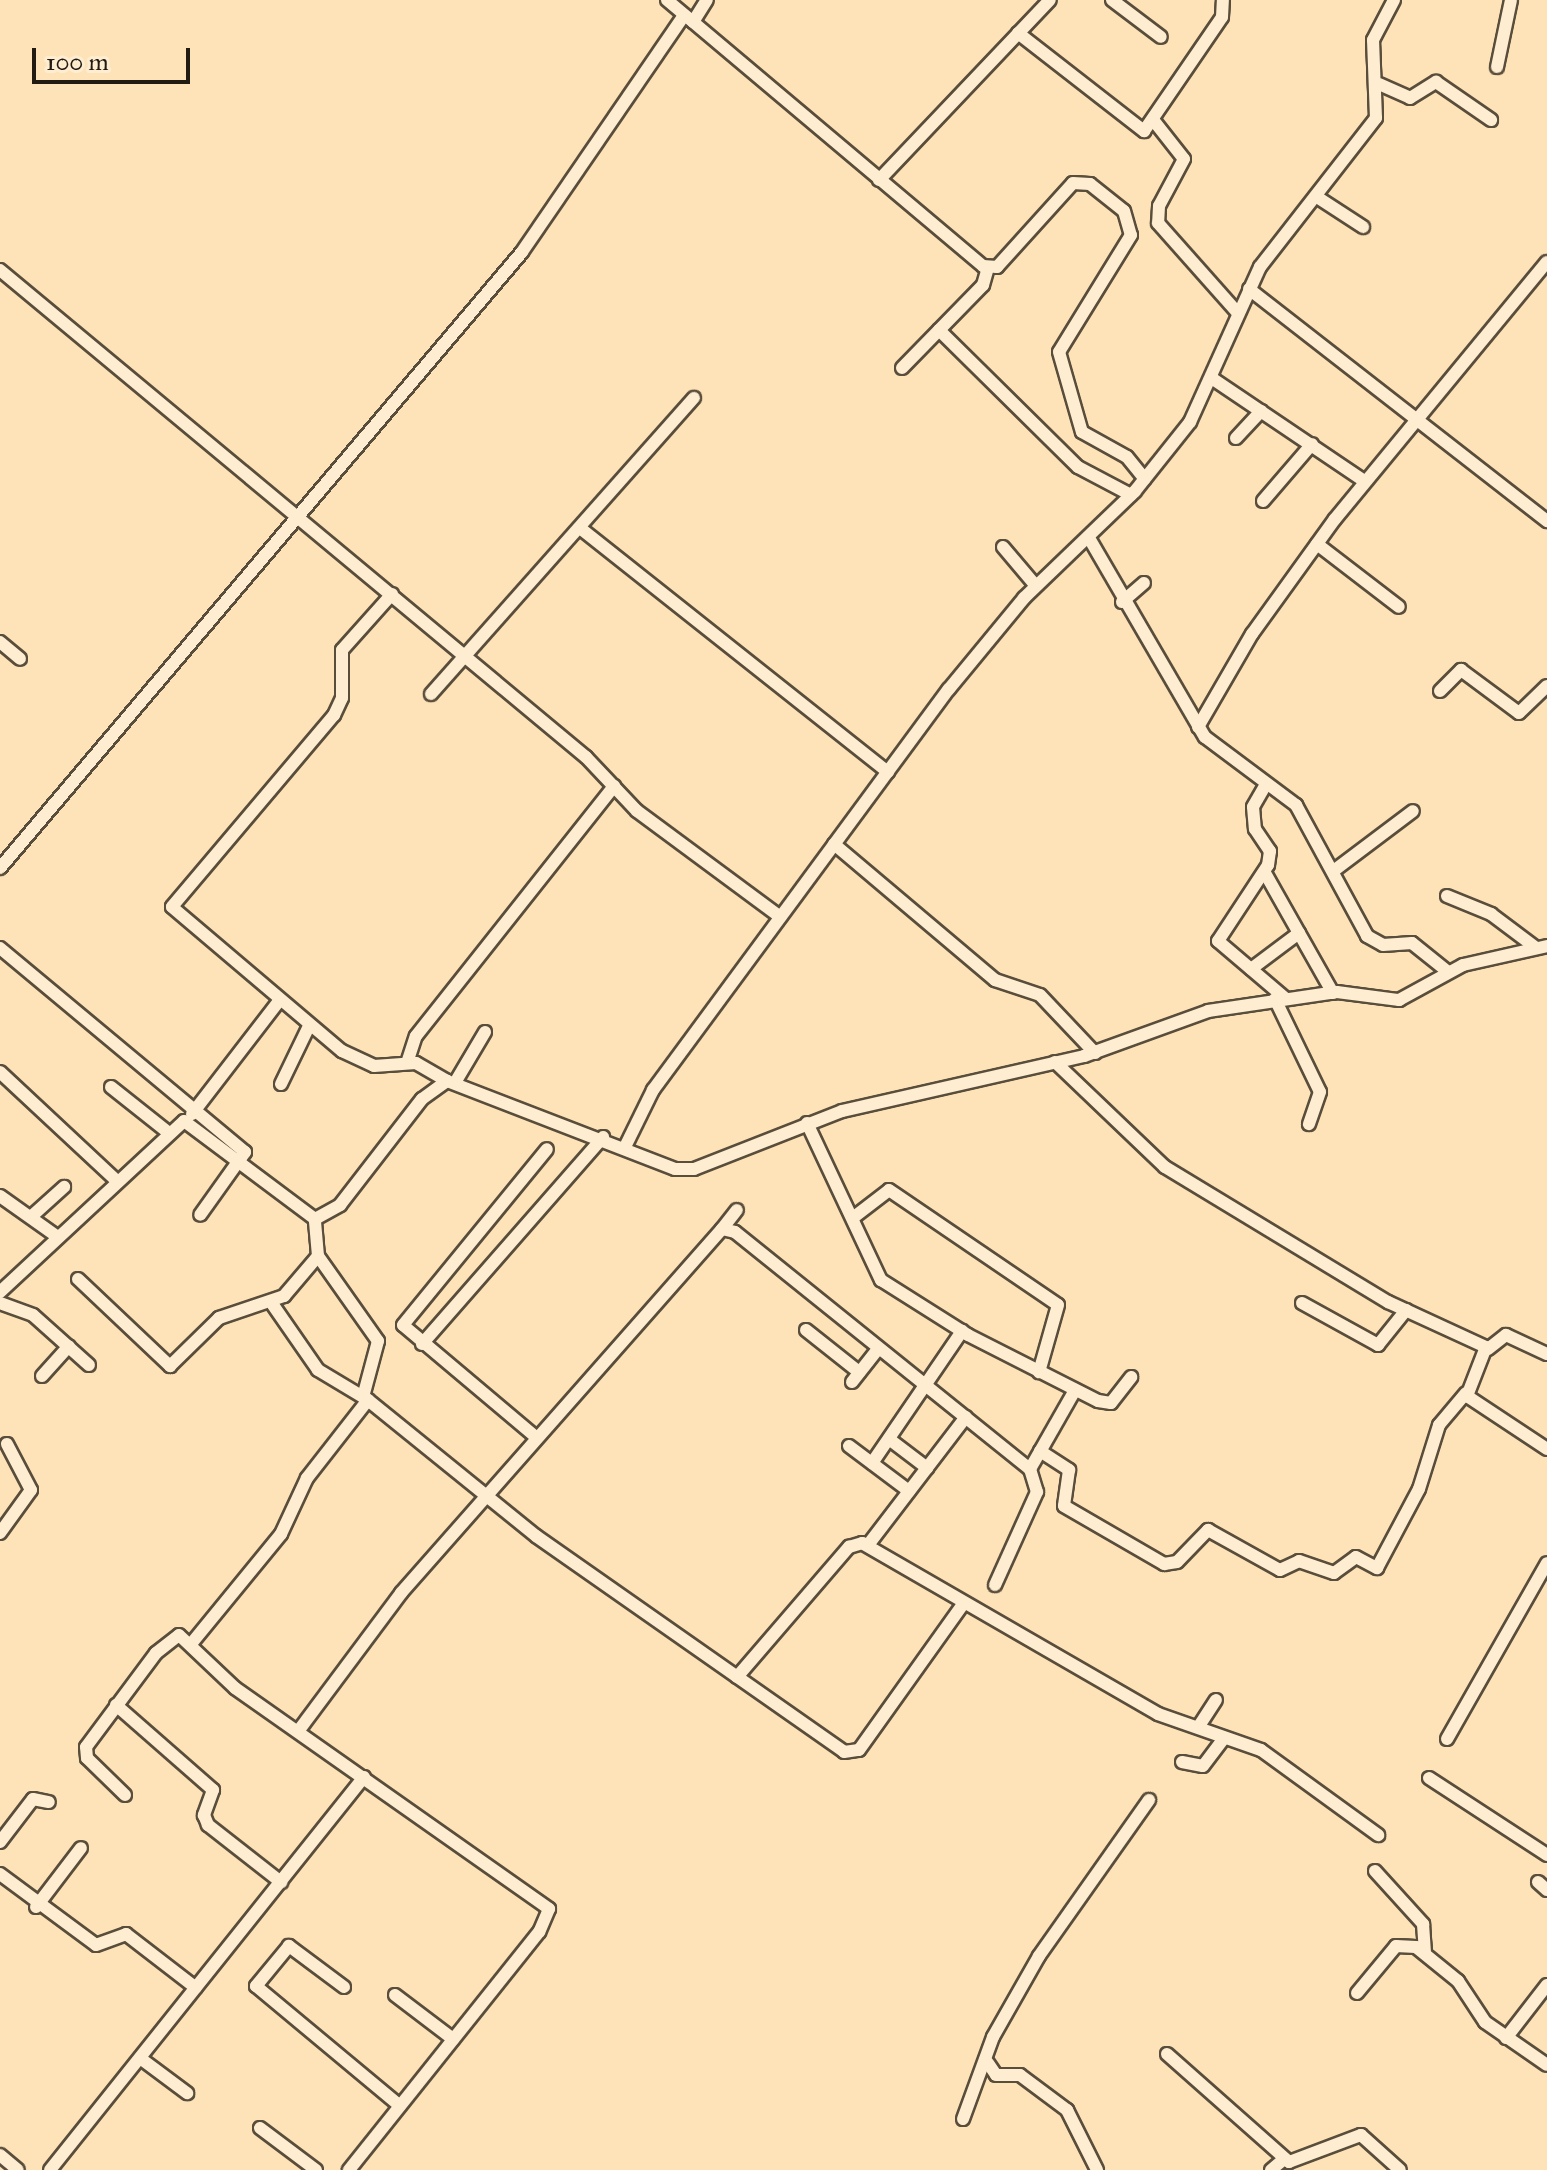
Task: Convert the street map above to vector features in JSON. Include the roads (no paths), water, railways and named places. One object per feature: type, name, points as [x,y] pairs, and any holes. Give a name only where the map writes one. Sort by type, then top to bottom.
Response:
[{"type":"street","points":[[667,0],[988,268]]},
{"type":"street","points":[[0,868],[522,252],[688,19],[707,0]]},
{"type":"street","points":[[879,180],[1050,0]]},
{"type":"street","points":[[1112,0],[1161,37]]},
{"type":"street","points":[[1018,33],[1134,129],[1144,131],[1154,121],[1222,17],[1223,0]]},
{"type":"street","points":[[625,1147],[653,1090],[888,772],[1036,586],[1131,495],[1190,422],[1213,379],[1249,289],[1372,126],[1379,84],[1373,40],[1394,0]]},
{"type":"street","points":[[1497,67],[1511,0]]},
{"type":"street","points":[[1379,84],[1410,98],[1436,82],[1491,120]]},
{"type":"street","points":[[1154,121],[1184,159],[1159,206],[1158,223],[1238,313]]},
{"type":"street","points":[[902,368],[983,285],[988,268],[1073,183],[1090,184],[1128,216],[1131,235],[1059,352],[1082,432],[1127,457],[1145,479]]},
{"type":"street","points":[[1317,197],[1363,227]]},
{"type":"street","points":[[1198,727],[1317,544],[1364,481],[1413,418],[1547,262]]},
{"type":"street","points":[[0,270],[298,514],[614,786],[780,917]]},
{"type":"street","points":[[1249,289],[1547,521]]},
{"type":"street","points":[[939,330],[1078,467],[1131,495]]},
{"type":"street","points":[[1213,379],[1364,481]]},
{"type":"street","points":[[431,694],[694,398]]},
{"type":"street","points":[[1236,438],[1261,411]]},
{"type":"street","points":[[1263,501],[1312,444]]},
{"type":"street","points":[[580,528],[888,772]]},
{"type":"street","points":[[1089,538],[1122,602],[1198,727],[1224,758],[1296,805],[1336,869],[1371,940],[1412,943],[1447,971]]},
{"type":"street","points":[[1317,544],[1399,607]]},
{"type":"street","points":[[1003,547],[1036,586]]},
{"type":"street","points":[[1122,602],[1144,583]]},
{"type":"street","points":[[392,594],[342,650],[342,698],[334,715],[173,902],[180,916],[279,1001],[362,1062],[407,1063],[603,1137],[675,1169],[694,1169],[807,1123],[1095,1053],[1208,1011],[1280,998],[1333,993],[1399,1000],[1447,971],[1541,947]]},
{"type":"street","points":[[0,642],[20,659]]},
{"type":"street","points":[[1440,691],[1456,671],[1467,672],[1519,713],[1547,686]]},
{"type":"street","points":[[407,1063],[416,1036],[614,786]]},
{"type":"street","points":[[1265,786],[1253,807],[1257,832],[1270,851],[1265,873],[1218,937],[1280,998],[1320,1092],[1309,1124]]},
{"type":"street","points":[[1336,869],[1413,811]]},
{"type":"street","points":[[834,844],[995,980],[1040,995],[1095,1053]]},
{"type":"street","points":[[1265,873],[1333,993]]},
{"type":"street","points":[[1447,896],[1491,914],[1541,947]]},
{"type":"street","points":[[1251,969],[1299,933]]},
{"type":"street","points":[[0,948],[192,1115],[241,1167],[315,1219]]},
{"type":"street","points":[[0,1292],[192,1115],[279,1001]]},
{"type":"street","points":[[281,1084],[309,1026]]},
{"type":"street","points":[[315,1219],[340,1205],[422,1099],[451,1081],[485,1032]]},
{"type":"street","points":[[1055,1062],[1165,1167],[1406,1310],[1430,1315],[1488,1349]]},
{"type":"street","points":[[0,1072],[117,1181]]},
{"type":"street","points":[[111,1087],[169,1133]]},
{"type":"street","points":[[807,1123],[854,1217],[864,1257],[881,1280],[962,1331],[1075,1390],[1111,1403],[1131,1377]]},
{"type":"street","points":[[422,1344],[603,1137]]},
{"type":"street","points":[[537,1438],[404,1329],[407,1314],[547,1149]]},
{"type":"street","points":[[200,1215],[241,1167]]},
{"type":"street","points":[[33,1215],[64,1187]]},
{"type":"street","points":[[854,1217],[889,1190],[1058,1305],[1039,1372]]},
{"type":"street","points":[[0,1196],[14,1211],[33,1215],[58,1237]]},
{"type":"street","points":[[299,1730],[378,1622],[737,1210]]},
{"type":"street","points":[[191,1644],[275,1543],[307,1478],[365,1399],[378,1341],[318,1256],[315,1219]]},
{"type":"street","points":[[722,1229],[1030,1469],[1037,1492],[995,1585]]},
{"type":"street","points":[[78,1279],[166,1367],[219,1318],[273,1305],[318,1256]]},
{"type":"street","points":[[0,1303],[33,1315],[89,1365]]},
{"type":"street","points":[[1302,1303],[1378,1345],[1406,1310]]},
{"type":"street","points":[[273,1305],[310,1362],[365,1399],[485,1498],[737,1677],[855,1753],[963,1604]]},
{"type":"street","points":[[806,1330],[856,1377],[878,1349]]},
{"type":"street","points":[[872,1463],[962,1331]]},
{"type":"street","points":[[1040,1451],[1069,1470],[1064,1506],[1164,1564],[1177,1562],[1208,1530],[1280,1570],[1299,1561],[1334,1573],[1356,1557],[1377,1568],[1419,1489],[1443,1417],[1466,1393],[1488,1349],[1506,1335],[1547,1354]]},
{"type":"street","points":[[42,1376],[69,1346]]},
{"type":"street","points":[[1030,1469],[1075,1390]]},
{"type":"street","points":[[1466,1393],[1547,1449]]},
{"type":"street","points":[[868,1545],[966,1417]]},
{"type":"street","points":[[889,1439],[927,1468]]},
{"type":"street","points":[[0,1533],[31,1490],[7,1444]]},
{"type":"street","points":[[849,1446],[909,1491]]},
{"type":"street","points":[[737,1677],[849,1547],[868,1545],[963,1604],[1147,1708],[1199,1726],[1223,1739],[1261,1750],[1378,1835]]},
{"type":"street","points":[[1447,1739],[1547,1563]]},
{"type":"street","points":[[125,1795],[85,1751],[116,1705],[172,1635],[191,1644],[235,1688],[299,1730],[549,1909],[453,2039],[349,2170]]},
{"type":"street","points":[[1199,1726],[1216,1700]]},
{"type":"street","points":[[116,1705],[213,1790],[204,1815],[208,1825],[281,1882]]},
{"type":"street","points":[[1182,1762],[1203,1766],[1223,1739]]},
{"type":"street","points":[[50,2170],[364,1777]]},
{"type":"street","points":[[1429,1778],[1547,1855]]},
{"type":"street","points":[[0,1842],[33,1799],[49,1802]]},
{"type":"street","points":[[963,2119],[988,2063],[993,2037],[1039,1956],[1149,1800]]},
{"type":"street","points":[[36,1907],[81,1848]]},
{"type":"street","points":[[1375,1871],[1423,1924],[1425,1953]]},
{"type":"street","points":[[0,1874],[36,1907],[100,1946],[126,1934],[196,1988]]},
{"type":"street","points":[[344,1987],[289,1946],[256,1986],[400,2106]]},
{"type":"street","points":[[1357,1993],[1396,1946],[1425,1953],[1506,2038],[1547,2065]]},
{"type":"street","points":[[1506,2038],[1547,1985]]},
{"type":"street","points":[[395,1995],[453,2039]]},
{"type":"street","points":[[1167,2054],[1284,2159]]},
{"type":"street","points":[[140,2058],[187,2093]]},
{"type":"street","points":[[988,2063],[996,2075],[1020,2075],[1067,2110],[1097,2170]]},
{"type":"street","points":[[260,2128],[316,2170]]},
{"type":"street","points":[[1271,2170],[1284,2159],[1361,2135],[1400,2170]]},
{"type":"street","points":[[0,2155],[18,2170]]}]
